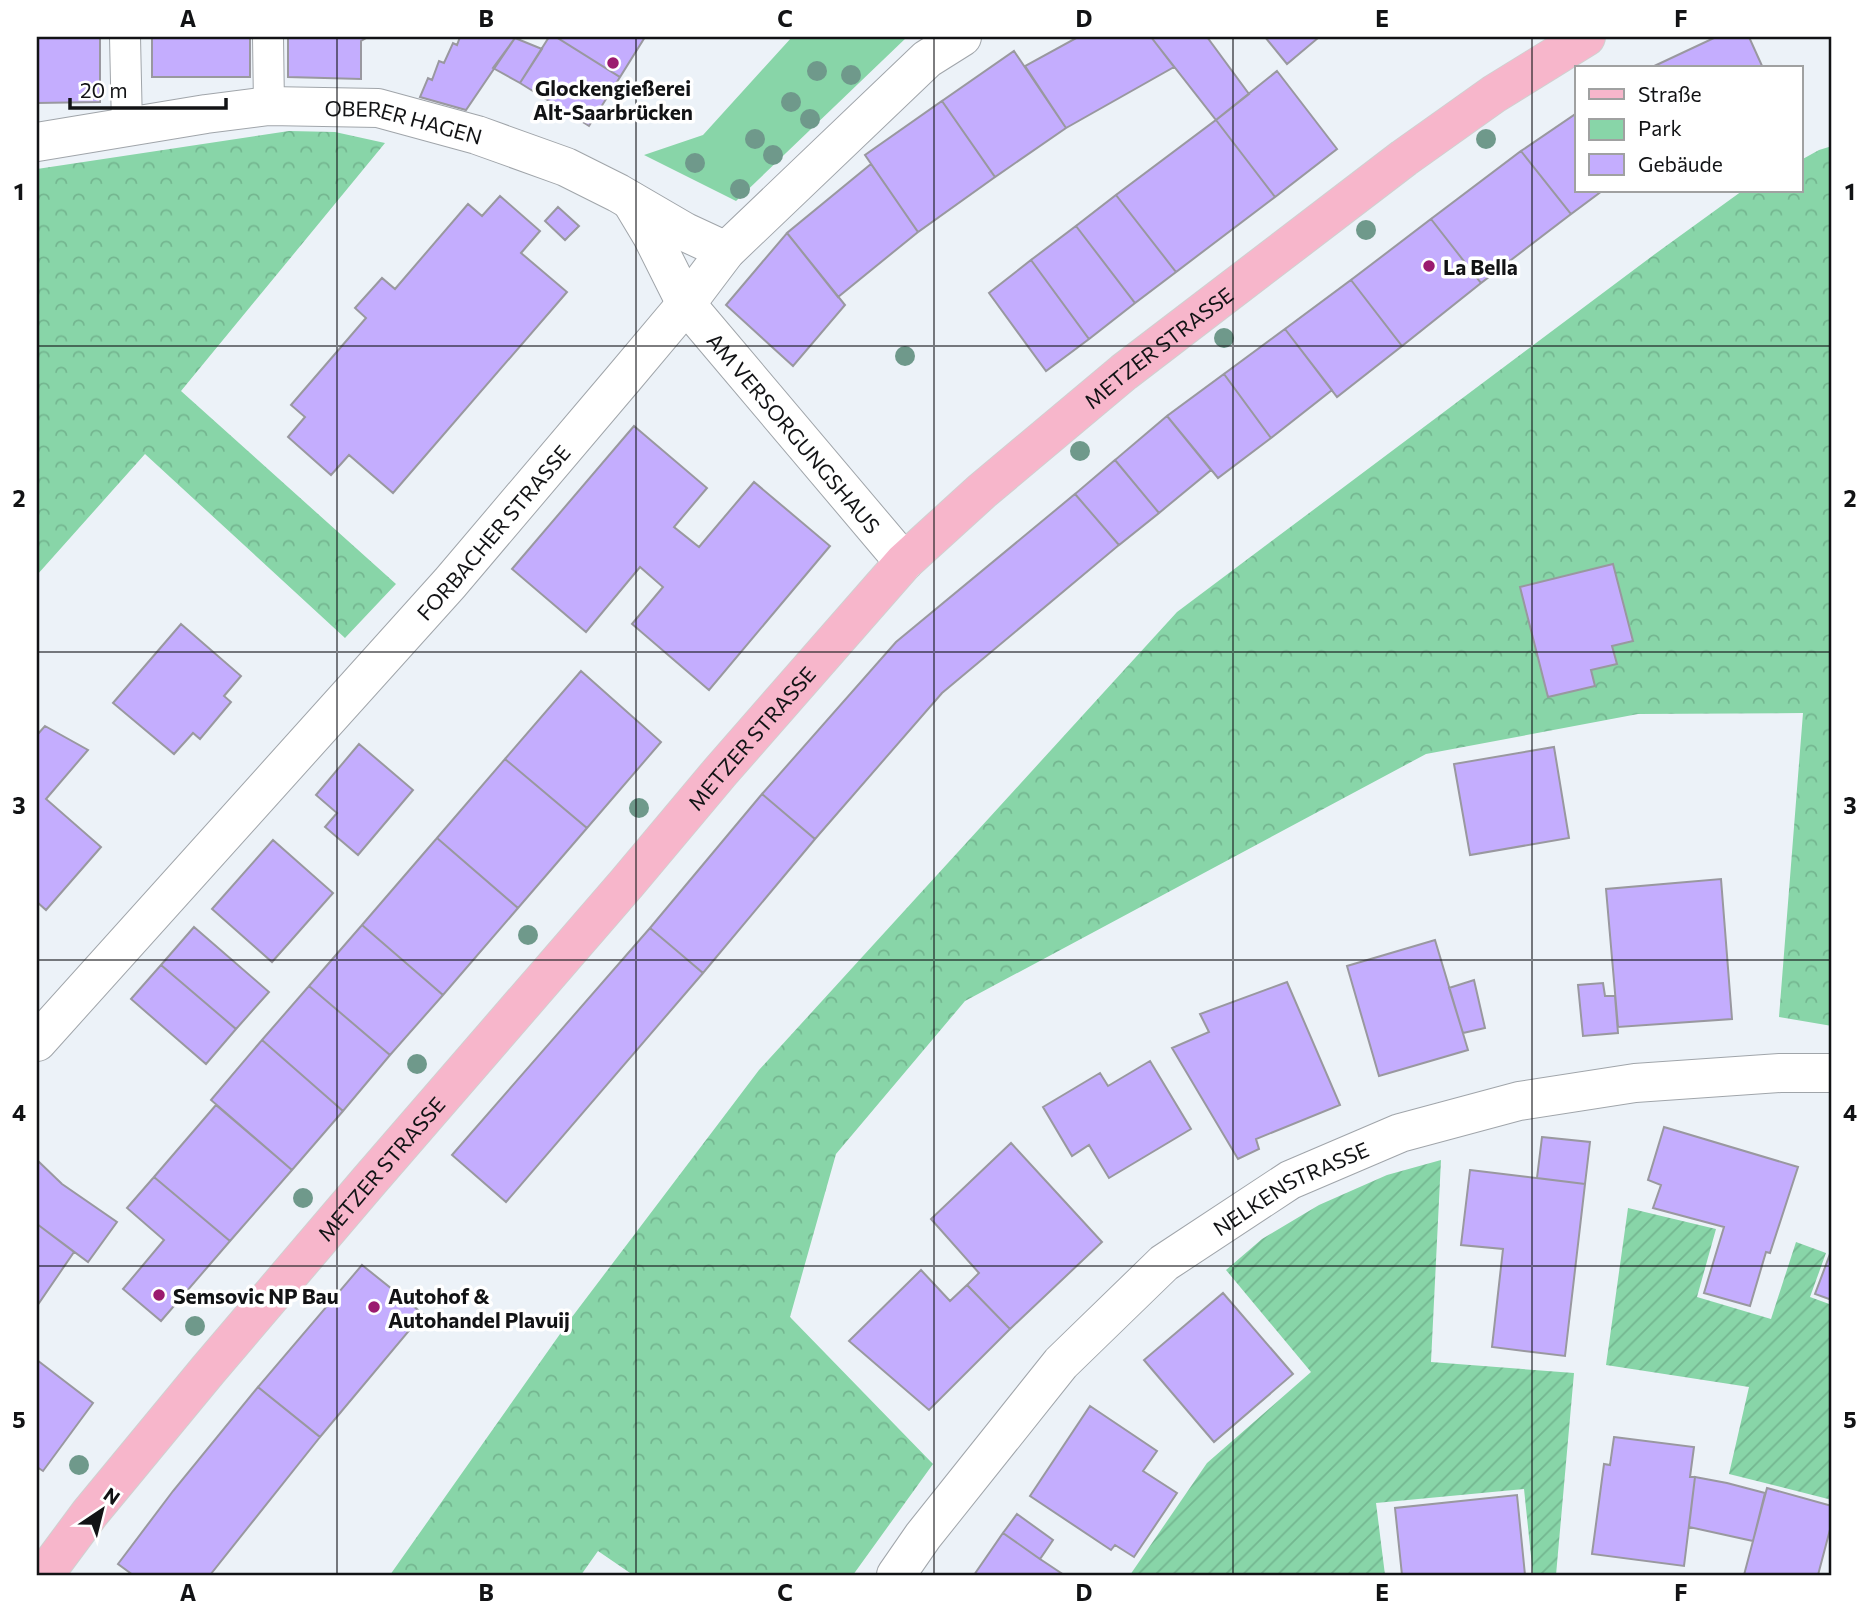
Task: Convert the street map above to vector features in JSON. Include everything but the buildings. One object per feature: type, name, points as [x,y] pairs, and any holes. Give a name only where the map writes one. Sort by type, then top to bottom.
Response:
[{"type":"main road","name":"METZER STRASSE","points":[[44,1575],[90,1513],[208,1370],[780,702],[904,562],[982,491],[1124,372],[1404,158],[1494,94],[1586,37]]},
{"type":"street","name":"FORBACHER STRASSE","points":[[37,1042],[450,583],[685,304],[726,251],[927,59],[962,37]]},
{"type":"street","name":"OBERER HAGEN","points":[[37,142],[268,106],[378,108],[477,135],[566,167],[685,232],[726,251]]},
{"type":"street","points":[[631,201],[652,236],[685,304]]},
{"type":"street","name":"AM VERSORGUNGSHAUS","points":[[685,304],[904,562]]},
{"type":"street","name":"NELKENSTRASSE","points":[[896,1575],[923,1536],[1061,1363],[1164,1263],[1290,1180],[1400,1133],[1518,1101],[1635,1083],[1780,1073],[1832,1073]]},
{"type":"lane","points":[[125,37],[127,127]]},
{"type":"lane","points":[[268,37],[268,106]]},
{"type":"green space","points":[[792,37],[907,37],[736,201],[644,155],[703,135]]},
{"type":"green space","points":[[289,131],[335,132],[385,143],[181,391],[396,584],[345,638],[145,454],[37,575],[37,169]]},
{"type":"green space","points":[[1832,146],[1832,1026],[1779,1017],[1803,713],[1638,714],[1426,754],[965,1001],[836,1154],[790,1317],[933,1464],[853,1575],[633,1575],[598,1551],[581,1575],[390,1575],[572,1317],[759,1070],[1177,612],[1741,192],[1802,192],[1802,159]]},
{"type":"green space","points":[[1441,1160],[1431,1362],[1574,1373],[1556,1575],[1533,1575],[1524,1489],[1376,1503],[1385,1575],[1130,1575],[1207,1463],[1311,1372],[1226,1270],[1262,1239],[1319,1205],[1387,1175]]},
{"type":"green space","points":[[1628,1208],[1716,1229],[1697,1297],[1771,1319],[1796,1242],[1826,1253],[1810,1297],[1832,1305],[1832,1500],[1729,1474],[1749,1387],[1606,1365]]},
{"type":"place","name":"Glockengießerei Alt-Saarbrücken","points":[[613,63]]},
{"type":"place","name":"La Bella","points":[[1429,266]]},
{"type":"place","name":"Semsovic NP Bau","points":[[159,1295]]},
{"type":"place","name":"Autohof & Autohandel Plavuij","points":[[374,1307]]}]
